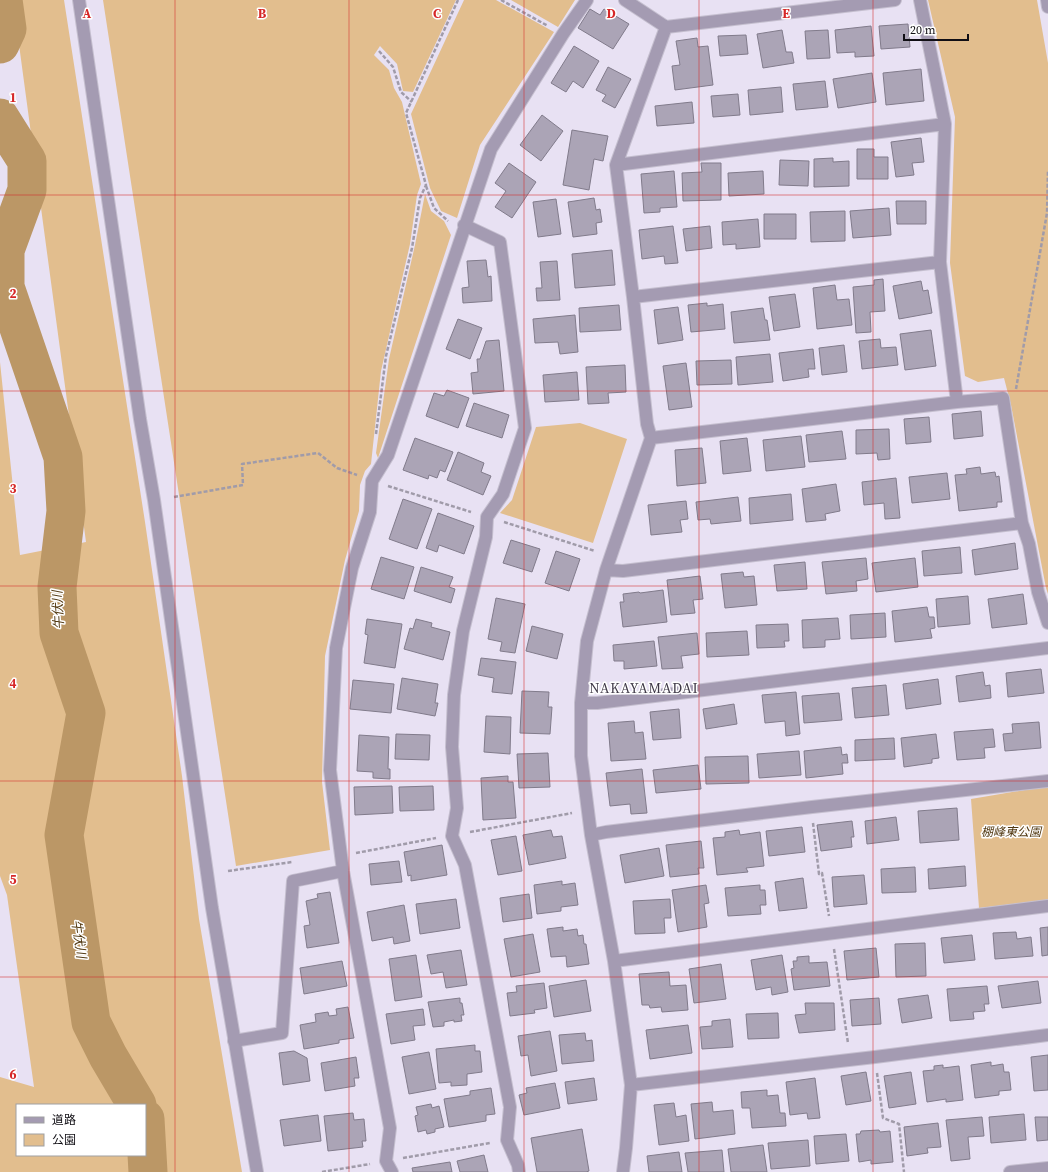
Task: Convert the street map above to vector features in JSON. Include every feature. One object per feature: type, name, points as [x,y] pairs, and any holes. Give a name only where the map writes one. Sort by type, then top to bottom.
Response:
[{"type":"street","points":[[79,0],[139,411],[156,515],[212,908],[257,1172]]},
{"type":"street","points":[[392,1172],[386,1161],[390,1128],[343,871],[330,770],[336,648],[352,568],[370,512],[372,481],[388,455],[491,149],[563,34],[587,0]]},
{"type":"street","points":[[626,0],[666,27],[895,0]]},
{"type":"street","points":[[920,0],[945,124],[940,262],[957,402]]},
{"type":"street","points":[[1047,0],[1048,7]]},
{"type":"street","points":[[623,1172],[631,1085],[614,961],[591,835],[581,756],[581,703],[587,641],[606,570],[651,438],[647,424],[633,297],[616,166],[666,27]]},
{"type":"street","points":[[616,166],[945,124]]},
{"type":"street","points":[[463,230],[500,242],[525,428],[504,494],[487,517],[486,537],[463,631],[454,695],[452,747],[457,808],[452,836],[465,865],[510,1107],[506,1140],[520,1172]]},
{"type":"street","points":[[633,297],[940,262]]},
{"type":"street","points":[[651,438],[957,402],[1003,398],[1022,523],[1038,592],[1048,623]]},
{"type":"street","points":[[606,570],[623,571],[1022,523]]},
{"type":"street","points":[[581,703],[605,702],[1048,648]]},
{"type":"street","points":[[591,835],[812,807],[1048,781]]},
{"type":"street","points":[[234,1041],[282,1033],[293,881],[343,871]]},
{"type":"street","points":[[614,961],[1048,906]]},
{"type":"street","points":[[631,1085],[875,1057],[1048,1035]]},
{"type":"street","points":[[1010,1172],[1048,1168]]},
{"type":"path","points":[[458,0],[406,113],[426,186],[434,208],[463,230]]},
{"type":"path","points":[[501,0],[563,34]]},
{"type":"path","points":[[379,51],[393,67],[401,92],[412,102]]},
{"type":"path","points":[[1003,398],[1016,391],[1047,213],[1048,170]]},
{"type":"path","points":[[376,437],[386,356],[412,248],[420,198],[426,186]]},
{"type":"path","points":[[174,497],[243,485],[242,464],[318,453],[337,468],[372,481]]},
{"type":"path","points":[[812,807],[819,874],[822,873],[851,1059]]},
{"type":"path","points":[[228,871],[296,862]]},
{"type":"path","points":[[875,1057],[882,1118],[899,1124],[904,1172]]},
{"type":"path","points":[[322,1172],[506,1140]]},
{"type":"green space","points":[[13,0],[64,0],[145,522],[182,776],[199,919],[242,1172],[0,1172],[0,1077],[34,1087],[7,895],[0,876],[0,362],[20,555],[86,542]]},
{"type":"green space","points":[[103,0],[456,0],[413,92],[403,91],[397,64],[380,46],[374,55],[389,70],[394,88],[402,102],[421,184],[417,195],[410,244],[381,371],[371,464],[365,471],[360,485],[359,511],[345,560],[325,656],[322,782],[330,850],[236,866]]},
{"type":"green space","points":[[464,0],[496,0],[554,32],[480,145],[457,218],[441,211],[430,188],[411,114]]},
{"type":"green space","points":[[511,0],[575,0],[558,27]]},
{"type":"green space","points":[[928,0],[1037,0],[1048,63],[1048,594],[1011,405],[1004,378],[978,382],[965,376],[950,263],[955,117]]},
{"type":"green space","points":[[425,194],[431,211],[444,221],[451,235],[378,458],[376,453],[389,359]]},
{"type":"green space","points":[[580,423],[627,439],[593,543],[500,513],[512,500],[536,427]]},
{"type":"green space","name":"棚峰東公園","points":[[1048,786],[1048,900],[979,908],[971,799]]},
{"type":"building","points":[[590,9],[600,15],[604,9],[629,24],[613,49],[578,28]]},
{"type":"building","points":[[908,24],[910,47],[881,49],[879,26]]},
{"type":"building","points":[[871,26],[874,56],[855,57],[855,52],[837,53],[835,30]]},
{"type":"building","points":[[782,30],[786,52],[792,52],[794,63],[763,68],[757,34]]},
{"type":"building","points":[[828,30],[830,58],[807,59],[805,31]]},
{"type":"building","points":[[746,35],[748,54],[720,56],[718,36]]},
{"type":"building","points":[[697,38],[698,47],[708,46],[713,85],[675,90],[672,66],[680,65],[676,41]]},
{"type":"building","points":[[574,46],[599,61],[583,88],[573,81],[566,92],[551,83]]},
{"type":"building","points":[[608,67],[631,79],[615,108],[602,101],[606,95],[596,90]]},
{"type":"building","points":[[921,69],[924,101],[886,105],[883,73]]},
{"type":"building","points":[[872,73],[876,102],[838,108],[833,79]]},
{"type":"building","points":[[825,81],[828,107],[796,110],[793,84]]},
{"type":"building","points":[[781,87],[783,112],[750,115],[748,90]]},
{"type":"building","points":[[738,94],[740,115],[713,117],[711,96]]},
{"type":"building","points":[[692,102],[694,123],[657,126],[655,106]]},
{"type":"building","points":[[542,115],[563,131],[541,161],[520,145]]},
{"type":"building","points":[[572,130],[608,136],[603,161],[594,159],[589,190],[563,185]]},
{"type":"building","points":[[921,138],[924,162],[912,163],[914,175],[896,177],[891,142]]},
{"type":"building","points":[[857,149],[874,149],[874,157],[888,157],[888,179],[857,179]]},
{"type":"building","points":[[833,158],[833,162],[849,161],[849,186],[814,187],[814,159]]},
{"type":"building","points":[[780,160],[809,161],[808,186],[779,185]]},
{"type":"building","points":[[509,163],[536,182],[512,218],[495,207],[506,191],[495,183]]},
{"type":"building","points":[[701,163],[721,163],[721,200],[683,201],[682,173],[702,172]]},
{"type":"building","points":[[674,171],[677,207],[660,208],[660,212],[644,213],[641,174]]},
{"type":"building","points":[[763,171],[764,194],[729,196],[728,173]]},
{"type":"building","points":[[594,198],[596,210],[600,209],[602,222],[596,223],[597,234],[573,237],[568,202]]},
{"type":"building","points":[[556,199],[561,234],[538,237],[533,202]]},
{"type":"building","points":[[896,201],[926,201],[926,224],[897,224]]},
{"type":"building","points":[[889,208],[891,235],[853,238],[850,211]]},
{"type":"building","points":[[845,211],[845,241],[811,242],[810,212]]},
{"type":"building","points":[[764,214],[796,214],[796,239],[764,239]]},
{"type":"building","points":[[758,219],[760,247],[736,249],[736,244],[723,245],[722,222]]},
{"type":"building","points":[[673,226],[678,263],[665,264],[664,256],[642,259],[639,230]]},
{"type":"building","points":[[710,226],[712,248],[686,251],[683,229]]},
{"type":"building","points":[[612,250],[615,285],[575,288],[572,254]]},
{"type":"building","points":[[486,260],[488,277],[491,276],[492,301],[463,303],[462,288],[469,287],[467,261]]},
{"type":"building","points":[[557,261],[560,300],[537,301],[536,288],[542,288],[540,262]]},
{"type":"building","points":[[883,279],[885,311],[870,312],[871,332],[856,333],[853,287],[874,285],[874,280]]},
{"type":"building","points":[[921,281],[923,291],[928,290],[932,313],[899,319],[893,286]]},
{"type":"building","points":[[835,285],[837,300],[849,299],[852,325],[817,329],[813,288]]},
{"type":"building","points":[[795,294],[800,327],[774,331],[769,297]]},
{"type":"building","points":[[707,303],[707,306],[723,304],[725,329],[691,332],[688,305]]},
{"type":"building","points":[[619,305],[621,330],[580,332],[579,308]]},
{"type":"building","points":[[678,307],[683,340],[658,344],[654,310]]},
{"type":"building","points":[[763,308],[765,320],[767,320],[770,340],[734,343],[731,312]]},
{"type":"building","points":[[575,315],[578,352],[560,354],[558,342],[535,343],[533,319]]},
{"type":"building","points":[[458,319],[482,328],[470,359],[446,349]]},
{"type":"building","points":[[931,330],[936,366],[905,370],[900,334]]},
{"type":"building","points":[[880,339],[881,348],[896,347],[898,365],[862,369],[859,341]]},
{"type":"building","points":[[499,340],[504,391],[473,394],[471,373],[478,372],[477,359],[480,359],[486,341]]},
{"type":"building","points":[[844,345],[847,372],[822,375],[819,348]]},
{"type":"building","points":[[813,349],[815,369],[808,369],[809,377],[783,381],[779,353]]},
{"type":"building","points":[[770,354],[773,382],[738,385],[736,357]]},
{"type":"building","points":[[731,360],[732,384],[697,385],[696,361]]},
{"type":"building","points":[[686,363],[692,407],[669,410],[663,366]]},
{"type":"building","points":[[625,365],[626,392],[608,393],[609,403],[588,404],[586,367]]},
{"type":"building","points":[[577,372],[579,400],[545,402],[543,375]]},
{"type":"building","points":[[447,390],[469,398],[458,428],[426,416],[434,393],[444,396]]},
{"type":"building","points":[[474,403],[509,415],[502,438],[466,426]]},
{"type":"building","points":[[981,411],[983,436],[954,439],[952,414]]},
{"type":"building","points":[[929,417],[931,442],[906,444],[904,419]]},
{"type":"building","points":[[889,429],[890,459],[878,460],[877,453],[856,454],[856,430]]},
{"type":"building","points":[[842,431],[846,459],[809,462],[806,435]]},
{"type":"building","points":[[801,436],[805,467],[766,471],[763,440]]},
{"type":"building","points":[[415,438],[453,452],[445,472],[440,470],[437,478],[429,475],[428,479],[403,470]]},
{"type":"building","points":[[747,438],[751,471],[723,474],[720,441]]},
{"type":"building","points":[[702,448],[706,483],[677,486],[675,450]]},
{"type":"building","points":[[458,452],[484,463],[481,472],[491,476],[483,495],[447,480]]},
{"type":"building","points":[[980,467],[981,474],[995,472],[996,477],[999,476],[1002,502],[997,502],[997,507],[959,511],[955,475],[967,474],[966,469]]},
{"type":"building","points":[[947,473],[950,499],[912,503],[909,477]]},
{"type":"building","points":[[896,478],[900,518],[885,519],[884,503],[864,505],[862,482]]},
{"type":"building","points":[[836,484],[840,511],[825,514],[826,520],[806,522],[802,489]]},
{"type":"building","points":[[791,494],[793,520],[750,524],[749,498]]},
{"type":"building","points":[[738,497],[741,521],[711,524],[710,519],[698,520],[696,502]]},
{"type":"building","points":[[403,499],[432,509],[417,549],[389,539]]},
{"type":"building","points":[[686,501],[688,519],[680,520],[682,532],[651,535],[648,505]]},
{"type":"building","points":[[438,513],[474,526],[464,554],[439,545],[437,552],[426,548]]},
{"type":"building","points":[[511,540],[540,549],[532,572],[503,563]]},
{"type":"building","points":[[1015,543],[1018,569],[975,575],[972,550]]},
{"type":"building","points":[[960,547],[962,573],[924,576],[922,551]]},
{"type":"building","points":[[556,551],[580,559],[569,591],[545,583]]},
{"type":"building","points":[[381,557],[414,567],[404,599],[371,589]]},
{"type":"building","points":[[866,558],[868,579],[856,581],[857,591],[826,594],[822,562]]},
{"type":"building","points":[[915,558],[918,587],[876,592],[872,563]]},
{"type":"building","points":[[805,562],[807,589],[777,591],[774,565]]},
{"type":"building","points":[[421,567],[453,577],[449,587],[455,589],[451,603],[414,591]]},
{"type":"building","points":[[743,572],[744,577],[754,576],[757,605],[725,608],[721,574]]},
{"type":"building","points":[[700,576],[703,599],[693,600],[695,613],[671,615],[667,580]]},
{"type":"building","points":[[663,590],[667,622],[623,627],[620,602],[624,602],[623,594]]},
{"type":"building","points":[[1023,594],[1027,624],[992,628],[988,599]]},
{"type":"building","points":[[968,596],[970,624],[938,627],[936,599]]},
{"type":"building","points":[[496,598],[525,604],[515,653],[500,651],[502,642],[488,639]]},
{"type":"building","points":[[927,607],[929,617],[934,617],[935,628],[930,629],[932,638],[895,642],[892,611]]},
{"type":"building","points":[[885,613],[886,637],[851,639],[850,615]]},
{"type":"building","points":[[838,618],[840,639],[825,640],[825,647],[803,648],[802,620]]},
{"type":"building","points":[[367,619],[402,624],[395,668],[364,663],[368,635],[365,634]]},
{"type":"building","points":[[416,619],[432,623],[431,627],[450,632],[443,660],[404,649],[410,628],[413,629]]},
{"type":"building","points":[[788,624],[789,641],[784,641],[785,647],[757,648],[756,625]]},
{"type":"building","points":[[532,626],[563,634],[557,659],[526,651]]},
{"type":"building","points":[[747,631],[749,655],[707,657],[706,633]]},
{"type":"building","points":[[697,633],[699,654],[681,656],[683,668],[662,669],[658,637]]},
{"type":"building","points":[[654,641],[657,666],[624,669],[624,661],[614,661],[613,645]]},
{"type":"building","points":[[481,658],[516,662],[512,694],[492,692],[494,678],[478,675]]},
{"type":"building","points":[[1041,669],[1044,693],[1008,697],[1006,673]]},
{"type":"building","points":[[983,672],[985,686],[990,685],[991,698],[959,702],[956,676]]},
{"type":"building","points":[[402,678],[438,684],[435,703],[438,703],[435,716],[397,709]]},
{"type":"building","points":[[938,679],[941,704],[906,709],[903,684]]},
{"type":"building","points":[[353,680],[394,684],[391,713],[350,709]]},
{"type":"building","points":[[886,685],[889,715],[855,718],[852,688]]},
{"type":"building","points":[[522,691],[549,692],[548,707],[552,707],[550,734],[520,733]]},
{"type":"building","points":[[796,692],[800,734],[786,736],[785,721],[765,723],[762,695]]},
{"type":"building","points":[[839,693],[842,720],[804,723],[802,696]]},
{"type":"building","points":[[734,704],[737,724],[706,729],[703,709]]},
{"type":"building","points":[[679,709],[681,738],[653,740],[650,712]]},
{"type":"building","points":[[486,716],[511,717],[510,754],[484,752]]},
{"type":"building","points":[[634,721],[635,733],[643,732],[646,759],[611,761],[608,723]]},
{"type":"building","points":[[1039,722],[1041,748],[1005,751],[1003,734],[1013,733],[1012,724]]},
{"type":"building","points":[[993,729],[995,747],[984,748],[985,758],[957,760],[954,732]]},
{"type":"building","points":[[396,734],[430,735],[429,760],[395,759]]},
{"type":"building","points":[[936,734],[939,758],[932,759],[932,763],[904,767],[901,738]]},
{"type":"building","points":[[359,735],[389,737],[388,769],[390,769],[390,779],[373,778],[373,772],[357,771]]},
{"type":"building","points":[[894,738],[895,759],[855,761],[855,740]]},
{"type":"building","points":[[841,747],[842,755],[847,754],[848,763],[842,763],[843,774],[806,778],[804,751]]},
{"type":"building","points":[[799,751],[801,775],[759,778],[757,754]]},
{"type":"building","points":[[548,753],[550,787],[519,788],[517,754]]},
{"type":"building","points":[[748,756],[749,783],[706,784],[705,757]]},
{"type":"building","points":[[698,765],[701,789],[656,793],[653,770]]},
{"type":"building","points":[[642,769],[647,813],[631,814],[630,804],[610,806],[606,773]]},
{"type":"building","points":[[508,776],[508,782],[513,782],[516,818],[483,820],[481,778]]},
{"type":"building","points":[[392,786],[393,813],[355,815],[354,787]]},
{"type":"building","points":[[433,786],[434,810],[400,811],[399,787]]},
{"type":"building","points":[[957,808],[959,840],[920,843],[918,811]]},
{"type":"building","points":[[896,817],[899,840],[867,844],[865,821]]},
{"type":"building","points":[[852,821],[854,837],[851,837],[852,847],[821,851],[817,825]]},
{"type":"building","points":[[802,827],[805,852],[769,856],[766,831]]},
{"type":"building","points":[[551,830],[553,837],[562,836],[566,858],[529,865],[523,835]]},
{"type":"building","points":[[739,830],[740,835],[760,832],[764,866],[746,868],[748,872],[717,875],[713,838],[725,837],[725,832]]},
{"type":"building","points":[[516,836],[522,871],[498,875],[491,840]]},
{"type":"building","points":[[701,841],[704,868],[698,868],[699,874],[670,877],[666,845]]},
{"type":"building","points":[[442,845],[447,875],[411,881],[411,875],[408,876],[404,852]]},
{"type":"building","points":[[659,848],[664,876],[625,883],[620,855]]},
{"type":"building","points":[[399,861],[402,882],[371,885],[369,864]]},
{"type":"building","points":[[965,866],[966,886],[929,889],[928,869]]},
{"type":"building","points":[[915,867],[916,892],[882,893],[881,869]]},
{"type":"building","points":[[864,875],[867,904],[834,907],[832,877]]},
{"type":"building","points":[[803,878],[807,908],[779,911],[775,882]]},
{"type":"building","points":[[562,881],[562,885],[575,883],[578,905],[561,907],[561,911],[537,914],[534,885]]},
{"type":"building","points":[[706,885],[709,903],[704,904],[707,927],[678,932],[672,890]]},
{"type":"building","points":[[760,885],[760,890],[765,890],[766,905],[760,905],[761,914],[728,916],[725,888]]},
{"type":"building","points":[[330,892],[339,943],[307,948],[304,926],[310,925],[306,901],[318,898],[317,894]]},
{"type":"building","points":[[529,894],[532,918],[503,922],[500,898]]},
{"type":"building","points":[[456,899],[460,928],[420,934],[416,904]]},
{"type":"building","points":[[670,899],[671,918],[664,918],[665,933],[635,934],[633,901]]},
{"type":"building","points":[[404,905],[410,941],[394,944],[393,937],[372,941],[367,912]]},
{"type":"building","points":[[563,927],[563,931],[577,929],[578,936],[583,935],[589,964],[567,967],[566,956],[551,957],[547,929]]},
{"type":"building","points":[[1048,927],[1048,955],[1042,956],[1040,928]]},
{"type":"building","points":[[1016,932],[1017,939],[1031,937],[1033,956],[995,959],[993,933]]},
{"type":"building","points":[[533,934],[540,972],[511,977],[504,939]]},
{"type":"building","points":[[972,935],[975,960],[944,963],[941,938]]},
{"type":"building","points":[[925,943],[926,976],[896,977],[895,944]]},
{"type":"building","points":[[876,948],[879,977],[847,980],[844,951]]},
{"type":"building","points":[[461,950],[467,985],[446,988],[443,972],[431,974],[427,955]]},
{"type":"building","points":[[416,955],[422,997],[395,1001],[389,959]]},
{"type":"building","points":[[782,955],[788,992],[772,995],[771,987],[756,990],[751,960]]},
{"type":"building","points":[[809,956],[809,963],[827,962],[830,986],[794,990],[791,969],[794,968],[793,961],[797,961],[797,957]]},
{"type":"building","points":[[342,961],[347,986],[304,994],[300,968]]},
{"type":"building","points":[[721,964],[726,999],[694,1003],[689,969]]},
{"type":"building","points":[[669,972],[670,986],[686,985],[688,1010],[662,1012],[661,1007],[650,1008],[649,1005],[642,1005],[639,974]]},
{"type":"building","points":[[586,980],[591,1011],[554,1017],[549,986]]},
{"type":"building","points":[[1038,981],[1041,1003],[1002,1008],[998,986]]},
{"type":"building","points":[[544,983],[547,1008],[534,1010],[535,1013],[510,1016],[507,993],[517,992],[516,986]]},
{"type":"building","points":[[987,986],[989,1004],[984,1004],[985,1011],[973,1012],[974,1019],[950,1021],[947,989]]},
{"type":"building","points":[[928,995],[932,1018],[902,1023],[898,999]]},
{"type":"building","points":[[460,998],[464,1015],[461,1015],[462,1021],[454,1022],[454,1020],[444,1022],[444,1026],[433,1027],[428,1002]]},
{"type":"building","points":[[879,998],[881,1024],[852,1026],[850,1000]]},
{"type":"building","points":[[805,1003],[834,1003],[835,1030],[799,1033],[795,1015],[806,1014]]},
{"type":"building","points":[[348,1007],[354,1038],[339,1040],[339,1043],[304,1049],[300,1025],[316,1022],[315,1014],[328,1012],[329,1016],[337,1015],[336,1009]]},
{"type":"building","points":[[423,1009],[425,1025],[413,1026],[415,1040],[391,1044],[386,1014]]},
{"type":"building","points":[[778,1013],[779,1038],[748,1039],[746,1014]]},
{"type":"building","points":[[730,1019],[733,1047],[702,1049],[700,1027],[712,1026],[712,1021]]},
{"type":"building","points":[[688,1025],[692,1053],[650,1059],[646,1030]]},
{"type":"building","points":[[550,1031],[557,1071],[531,1076],[528,1055],[521,1056],[518,1036]]},
{"type":"building","points":[[585,1033],[586,1041],[592,1040],[594,1061],[562,1064],[559,1035]]},
{"type":"building","points":[[475,1045],[475,1051],[480,1051],[482,1072],[467,1074],[467,1085],[451,1086],[451,1082],[439,1083],[436,1049]]},
{"type":"building","points":[[294,1051],[307,1058],[310,1081],[283,1085],[279,1053]]},
{"type":"building","points":[[429,1052],[436,1089],[409,1094],[402,1057]]},
{"type":"building","points":[[1048,1055],[1048,1090],[1034,1091],[1031,1057]]},
{"type":"building","points":[[356,1057],[359,1078],[354,1078],[355,1086],[325,1091],[321,1063]]},
{"type":"building","points":[[991,1062],[991,1066],[1003,1064],[1004,1072],[1009,1072],[1011,1090],[999,1091],[999,1095],[975,1098],[971,1065]]},
{"type":"building","points":[[943,1065],[943,1068],[959,1066],[963,1100],[946,1102],[946,1099],[927,1102],[923,1071],[934,1070],[934,1066]]},
{"type":"building","points":[[866,1072],[871,1101],[846,1105],[841,1076]]},
{"type":"building","points":[[911,1072],[916,1104],[889,1108],[884,1076]]},
{"type":"building","points":[[594,1078],[597,1100],[568,1104],[565,1082]]},
{"type":"building","points":[[815,1078],[820,1118],[808,1119],[807,1113],[790,1115],[786,1082]]},
{"type":"building","points":[[555,1083],[560,1108],[524,1115],[519,1095],[527,1093],[526,1088]]},
{"type":"building","points":[[491,1088],[495,1114],[486,1115],[486,1121],[449,1127],[444,1099],[470,1095],[470,1091]]},
{"type":"building","points":[[767,1090],[767,1096],[778,1095],[780,1113],[785,1113],[786,1126],[752,1128],[750,1108],[742,1108],[741,1092]]},
{"type":"building","points":[[712,1102],[713,1112],[733,1110],[735,1134],[695,1139],[691,1104]]},
{"type":"building","points":[[674,1103],[676,1117],[686,1115],[689,1141],[659,1145],[654,1105]]},
{"type":"building","points":[[431,1104],[432,1108],[439,1106],[444,1127],[435,1129],[435,1132],[427,1134],[426,1130],[418,1132],[415,1116],[418,1115],[416,1107]]},
{"type":"building","points":[[353,1113],[354,1120],[364,1119],[366,1141],[362,1141],[363,1147],[328,1151],[324,1116]]},
{"type":"building","points":[[1024,1114],[1026,1140],[991,1143],[989,1117]]},
{"type":"building","points":[[318,1115],[321,1141],[284,1146],[280,1120]]},
{"type":"building","points":[[982,1117],[984,1136],[968,1137],[970,1159],[951,1161],[946,1120]]},
{"type":"building","points":[[1035,1117],[1048,1117],[1048,1140],[1037,1141]]},
{"type":"building","points":[[938,1123],[941,1147],[927,1148],[928,1153],[907,1156],[904,1127]]},
{"type":"building","points":[[582,1129],[589,1171],[537,1172],[531,1138]]},
{"type":"building","points":[[879,1130],[880,1132],[890,1131],[893,1162],[871,1164],[871,1160],[859,1162],[856,1134],[860,1134],[861,1131]]},
{"type":"building","points":[[846,1134],[849,1161],[816,1164],[814,1136]]},
{"type":"building","points":[[808,1140],[810,1166],[771,1169],[768,1143]]},
{"type":"building","points":[[763,1145],[767,1172],[731,1172],[728,1149]]},
{"type":"building","points":[[722,1150],[724,1172],[688,1172],[685,1153]]},
{"type":"building","points":[[679,1152],[682,1172],[649,1172],[647,1156]]},
{"type":"building","points":[[484,1155],[488,1172],[460,1172],[457,1161]]},
{"type":"building","points":[[450,1162],[452,1172],[413,1172],[412,1168]]},
{"type":"waterway","name":"牛伏川","points":[[0,44],[7,29],[3,0]]},
{"type":"waterway","name":"牛伏川","points":[[0,118],[27,161],[27,190],[5,250],[5,287],[63,457],[66,511],[57,587],[59,633],[86,713],[64,835],[91,1022],[108,1056],[136,1104]]},
{"type":"waterway","name":"牛伏川","points":[[146,1137],[148,1172]]},
{"type":"district","name":"NAKAYAMADAI","points":[[644,688]]}]
